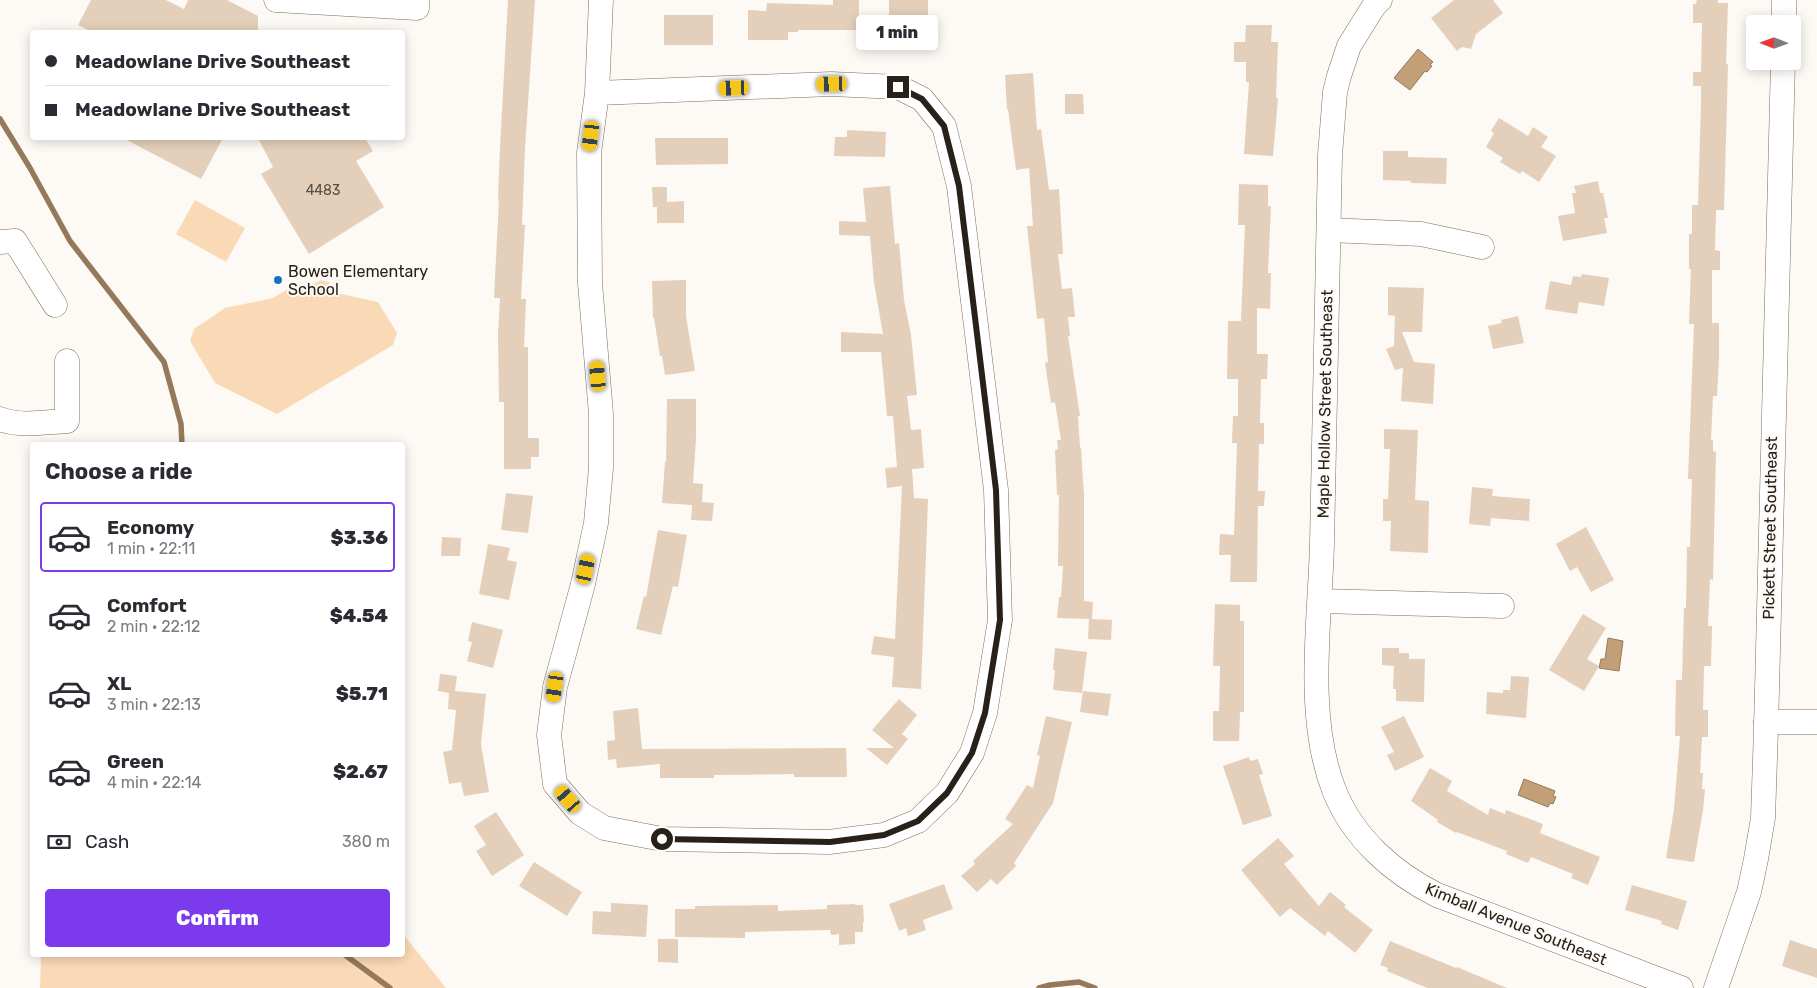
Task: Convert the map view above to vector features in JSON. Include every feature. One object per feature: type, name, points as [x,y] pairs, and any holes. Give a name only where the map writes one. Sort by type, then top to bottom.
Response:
[{"type":"street","points":[[276,0],[417,8],[417,0]]},
{"type":"street","points":[[597,93],[832,84],[898,87],[922,99],[944,126],[959,186],[996,490],[1000,620],[985,713],[972,753],[947,793],[918,821],[884,835],[830,842],[662,839],[604,828],[580,814],[555,784],[549,735],[555,687],[583,584],[596,523],[601,468],[601,414],[590,283],[589,153],[597,93],[601,0]]},
{"type":"street","name":"Maple Hollow Street Southeast","points":[[1347,815],[1334,792],[1326,766],[1318,724],[1317,677],[1330,155],[1335,92],[1349,46],[1374,6],[1380,0]]},
{"type":"street","points":[[1784,0],[1784,15]]},
{"type":"street","name":"Pickett Street Southeast","points":[[1716,988],[1749,892],[1762,818],[1783,70]]},
{"type":"street","points":[[1329,230],[1421,234],[1482,247]]},
{"type":"street","points":[[0,242],[15,241],[55,305]]},
{"type":"street","points":[[0,419],[32,423],[66,421],[67,361]]},
{"type":"street","points":[[1320,601],[1502,606]]},
{"type":"street","points":[[1766,722],[1817,722]]},
{"type":"street","name":"Kimball Avenue Southeast","points":[[1347,815],[1376,854],[1422,887],[1437,895],[1681,988]]},
{"type":"shaded area","points":[[1418,49],[1433,62],[1430,65],[1432,66],[1427,72],[1425,71],[1410,90],[1394,78]]},
{"type":"shaded area","points":[[195,200],[245,228],[226,262],[176,234]]},
{"type":"shaded area","points":[[321,280],[329,282],[337,293],[378,302],[397,333],[393,345],[277,414],[215,383],[190,341],[194,329],[225,308],[273,298],[293,286],[305,289]]},
{"type":"shaded area","points":[[1608,638],[1623,641],[1619,671],[1599,668],[1601,659],[1605,659]]},
{"type":"shaded area","points":[[1524,779],[1555,791],[1553,796],[1556,797],[1553,804],[1550,803],[1548,807],[1518,795]]},
{"type":"shaded area","points":[[405,937],[446,988],[40,988],[41,957],[405,957]]},
{"type":"building","points":[[91,0],[166,0],[184,9],[188,0],[227,0],[258,16],[258,30],[88,30],[78,25]]},
{"type":"building","points":[[508,0],[535,0],[525,148],[522,225],[525,225],[521,299],[526,299],[524,347],[528,347],[528,438],[539,438],[539,457],[531,457],[531,469],[504,469],[504,402],[499,402],[498,334],[500,298],[494,298]]},
{"type":"building","points":[[833,0],[859,0],[859,30],[798,30],[798,32],[788,32],[788,40],[748,40],[748,10],[766,11],[767,3],[833,5]]},
{"type":"building","points":[[889,0],[928,0],[928,21],[889,21]]},
{"type":"building","points":[[1454,0],[1493,0],[1503,13],[1476,34],[1471,49],[1462,47],[1457,51],[1431,18]]},
{"type":"building","points":[[1697,0],[1718,0],[1718,3],[1728,3],[1726,64],[1728,64],[1724,210],[1716,210],[1715,250],[1720,251],[1720,270],[1712,270],[1712,323],[1719,323],[1719,358],[1717,396],[1713,396],[1711,440],[1713,440],[1713,451],[1716,452],[1713,580],[1710,579],[1708,626],[1712,626],[1711,666],[1704,666],[1703,710],[1708,710],[1708,737],[1702,737],[1700,773],[1703,773],[1702,789],[1705,789],[1694,862],[1666,858],[1674,809],[1680,736],[1675,736],[1676,680],[1682,680],[1687,547],[1690,547],[1692,479],[1688,479],[1694,324],[1689,324],[1691,269],[1689,269],[1689,234],[1692,234],[1692,205],[1698,205],[1701,103],[1701,86],[1693,86],[1693,72],[1701,72],[1702,23],[1693,23],[1693,4],[1696,4]]},
{"type":"building","points":[[664,15],[713,15],[713,45],[664,45]]},
{"type":"building","points":[[1246,25],[1272,25],[1271,42],[1278,42],[1276,98],[1278,98],[1273,156],[1244,154],[1249,82],[1246,82],[1246,62],[1234,62],[1234,42],[1245,42]]},
{"type":"building","points":[[1033,73],[1037,130],[1041,129],[1049,190],[1059,189],[1063,254],[1058,254],[1062,289],[1072,288],[1075,317],[1068,317],[1070,336],[1068,336],[1080,416],[1078,416],[1084,496],[1084,601],[1093,602],[1092,619],[1112,620],[1111,640],[1088,639],[1089,619],[1057,618],[1059,597],[1061,597],[1063,566],[1058,566],[1059,495],[1057,495],[1055,450],[1058,449],[1057,440],[1061,440],[1055,402],[1051,403],[1045,363],[1048,362],[1044,318],[1037,319],[1027,226],[1033,226],[1029,168],[1016,170],[1007,110],[1005,75]]},
{"type":"building","points":[[1065,94],[1083,94],[1084,114],[1065,114]]},
{"type":"building","points":[[1499,118],[1528,136],[1533,127],[1548,137],[1541,147],[1556,156],[1539,182],[1522,171],[1520,174],[1500,162],[1503,158],[1486,147],[1494,133],[1491,131]]},
{"type":"building","points":[[847,130],[886,132],[885,157],[834,156],[835,137],[847,137]]},
{"type":"building","points":[[655,138],[728,138],[728,164],[656,165]]},
{"type":"building","points":[[127,140],[222,140],[201,179]]},
{"type":"building","name":"Bowen Elementary School","points":[[259,140],[366,140],[373,151],[356,161],[384,207],[309,254],[261,174],[273,167]]},
{"type":"building","points":[[1383,151],[1408,151],[1408,157],[1447,158],[1446,184],[1383,180]]},
{"type":"building","points":[[1598,181],[1600,193],[1603,193],[1608,218],[1604,218],[1607,233],[1563,241],[1558,216],[1575,213],[1572,193],[1576,193],[1574,186]]},
{"type":"building","points":[[1239,184],[1268,185],[1268,206],[1271,206],[1268,273],[1271,273],[1270,309],[1257,308],[1257,354],[1268,354],[1267,379],[1261,379],[1260,423],[1264,423],[1264,444],[1259,444],[1258,491],[1265,491],[1264,506],[1258,506],[1257,582],[1230,582],[1231,555],[1219,555],[1220,534],[1234,535],[1237,443],[1232,443],[1233,416],[1238,416],[1238,379],[1227,379],[1228,321],[1241,321],[1245,225],[1238,225]]},
{"type":"building","points":[[890,186],[895,244],[899,243],[904,300],[911,335],[917,395],[907,396],[911,430],[921,429],[924,468],[912,469],[914,498],[928,499],[921,689],[892,687],[894,657],[871,654],[874,636],[895,639],[902,486],[887,488],[885,468],[897,467],[893,416],[887,416],[881,352],[841,352],[841,332],[883,334],[874,283],[870,236],[839,235],[839,221],[866,222],[863,188]]},
{"type":"building","points":[[652,187],[667,187],[667,202],[684,201],[684,223],[657,223],[657,207],[653,207]]},
{"type":"building","points":[[1582,274],[1609,278],[1604,306],[1579,302],[1577,314],[1545,309],[1550,281],[1571,285],[1573,276],[1581,277]]},
{"type":"building","points":[[686,280],[686,316],[695,371],[665,375],[653,318],[652,281]]},
{"type":"building","points":[[1388,287],[1424,288],[1422,332],[1402,332],[1414,362],[1435,364],[1433,404],[1401,401],[1403,368],[1395,370],[1386,349],[1394,346],[1395,316],[1388,315]]},
{"type":"building","points":[[1518,316],[1524,343],[1493,349],[1488,326],[1502,323],[1501,320]]},
{"type":"building","points":[[667,399],[696,399],[693,483],[703,484],[702,502],[714,503],[712,521],[691,520],[692,505],[662,503],[666,462]]},
{"type":"building","points":[[1384,429],[1418,430],[1415,500],[1429,501],[1428,553],[1390,551],[1391,521],[1383,521],[1383,499],[1388,499],[1390,449],[1384,449]]},
{"type":"building","points":[[1472,487],[1493,489],[1492,496],[1530,499],[1529,521],[1491,518],[1490,526],[1469,524]]},
{"type":"building","points":[[506,493],[533,496],[528,533],[501,530]]},
{"type":"building","points":[[1586,527],[1614,580],[1591,592],[1577,567],[1570,571],[1556,544]]},
{"type":"building","points":[[658,530],[687,535],[678,587],[673,586],[661,635],[636,629],[644,596],[646,597]]},
{"type":"building","points":[[442,537],[461,538],[460,556],[441,556]]},
{"type":"building","points":[[488,544],[510,548],[507,560],[517,562],[509,600],[479,594]]},
{"type":"building","points":[[1215,604],[1240,605],[1240,621],[1244,621],[1244,712],[1240,712],[1239,741],[1213,741],[1213,711],[1219,711],[1220,666],[1213,666]]},
{"type":"building","points":[[1583,614],[1606,628],[1587,659],[1599,666],[1584,691],[1549,670]]},
{"type":"building","points":[[472,622],[503,630],[493,668],[467,661],[472,642],[468,641]]},
{"type":"building","points":[[1055,648],[1087,652],[1082,693],[1053,690]]},
{"type":"building","points":[[1382,648],[1399,648],[1399,653],[1409,653],[1409,659],[1425,659],[1424,702],[1396,701],[1396,689],[1393,689],[1394,666],[1382,665]]},
{"type":"building","points":[[440,674],[457,676],[455,691],[486,694],[481,744],[489,792],[464,796],[461,782],[449,784],[443,752],[452,750],[456,710],[448,709],[449,693],[438,691]]},
{"type":"building","points":[[1511,676],[1529,677],[1526,718],[1486,714],[1487,692],[1503,693],[1503,690],[1510,690]]},
{"type":"building","points":[[1083,691],[1111,694],[1108,716],[1080,712]]},
{"type":"building","points":[[899,699],[917,715],[902,734],[908,739],[887,765],[866,748],[894,748],[872,730]]},
{"type":"building","points":[[638,708],[642,749],[846,748],[847,777],[794,777],[794,774],[714,775],[714,778],[660,778],[660,764],[617,768],[616,759],[608,760],[607,741],[615,740],[613,711]]},
{"type":"building","points":[[1046,716],[1072,722],[1053,803],[1014,863],[1016,866],[997,885],[991,879],[977,892],[961,876],[975,864],[973,861],[1013,824],[1005,819],[1027,785],[1033,788],[1040,756],[1037,755]]},
{"type":"building","points":[[1404,716],[1424,757],[1395,771],[1387,755],[1394,752],[1381,727]]},
{"type":"building","points":[[1249,757],[1250,761],[1258,759],[1263,774],[1259,775],[1272,816],[1243,825],[1223,766]]},
{"type":"building","points":[[1430,768],[1452,781],[1447,791],[1488,815],[1490,808],[1505,814],[1506,810],[1543,824],[1540,833],[1600,857],[1588,885],[1571,878],[1573,874],[1531,857],[1528,863],[1506,854],[1507,851],[1456,833],[1437,822],[1438,820],[1411,801]]},
{"type":"building","points":[[496,812],[524,855],[492,876],[476,851],[486,845],[474,826]]},
{"type":"building","points":[[1278,838],[1294,856],[1284,864],[1319,906],[1330,892],[1346,905],[1344,907],[1373,930],[1355,953],[1328,931],[1325,936],[1290,908],[1280,917],[1241,870]]},
{"type":"building","points":[[534,862],[582,892],[567,916],[519,886]]},
{"type":"building","points":[[944,884],[953,909],[923,920],[926,930],[908,936],[906,928],[899,931],[889,904]]},
{"type":"building","points":[[1632,885],[1687,901],[1678,930],[1661,924],[1662,921],[1625,910]]},
{"type":"building","points":[[611,903],[648,905],[646,937],[592,934],[593,911],[611,912]]},
{"type":"building","points":[[778,905],[778,911],[827,909],[827,905],[863,905],[864,922],[863,932],[855,932],[855,944],[839,945],[839,934],[831,935],[830,930],[745,932],[745,938],[675,937],[675,909],[695,909],[695,906]]},
{"type":"building","points":[[658,939],[678,939],[678,963],[658,962]]},
{"type":"building","points":[[1790,940],[1817,949],[1817,978],[1782,966]]},
{"type":"building","points":[[1390,941],[1507,988],[1427,988],[1387,971],[1388,968],[1380,965]]},
{"type":"waterway","points":[[0,119],[30,168],[70,241],[164,362],[181,424],[182,442]]},
{"type":"waterway","points":[[348,957],[390,988]]},
{"type":"waterway","points":[[1039,988],[1079,982],[1095,988]]},
{"type":"place","name":"Bowen Elementary School","points":[[278,280]]},
{"type":"route","points":[[662,839],[830,842],[884,835],[918,821],[947,793],[972,753],[985,713],[1000,620],[996,490],[959,186],[944,126],[922,99],[898,87]]}]
